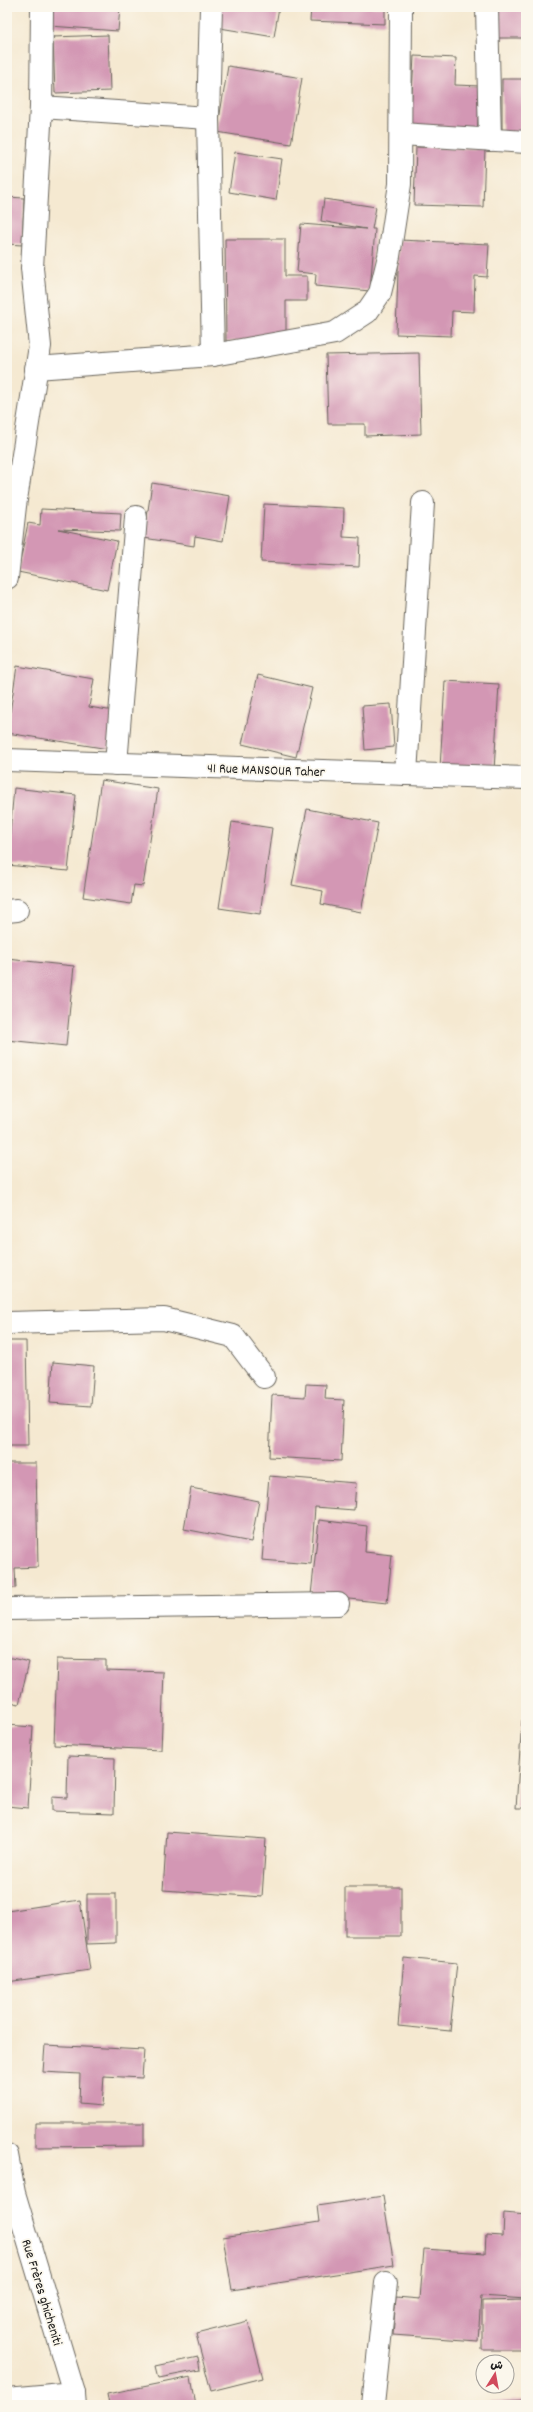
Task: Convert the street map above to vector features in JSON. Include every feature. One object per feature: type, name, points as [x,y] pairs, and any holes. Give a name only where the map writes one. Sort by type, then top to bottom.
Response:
[{"type":"street","points":[[7,578],[14,506],[40,346],[32,268],[41,107],[42,7]]},
{"type":"street","points":[[211,7],[208,118],[213,355]]},
{"type":"street","points":[[36,368],[213,355],[335,333],[367,312],[380,293],[389,256],[400,184],[401,7]]},
{"type":"street","points":[[487,7],[490,140]]},
{"type":"street","points":[[41,107],[208,118]]},
{"type":"street","points":[[400,134],[526,142]]},
{"type":"street","points":[[406,774],[423,503]]},
{"type":"street","points":[[116,764],[136,517]]},
{"type":"street","name":"41 Rue MANSOUR Taher","points":[[7,760],[526,778]]},
{"type":"street","points":[[7,1323],[164,1319],[233,1336],[264,1377]]},
{"type":"street","points":[[7,1609],[338,1604]]},
{"type":"street","name":"Rue Frères ghicheniti","points":[[7,2155],[14,2193],[74,2399]]},
{"type":"street","points":[[373,2405],[386,2283]]},
{"type":"street","points":[[7,2399],[74,2399]]},
{"type":"building","points":[[7,7],[10,7],[9,31],[7,31]]},
{"type":"building","points":[[52,7],[120,7],[118,31],[50,26]]},
{"type":"building","points":[[218,7],[279,7],[274,37],[214,27]]},
{"type":"building","points":[[311,7],[385,7],[385,24],[310,21]]},
{"type":"building","points":[[497,7],[526,7],[526,38],[497,38]]},
{"type":"building","points":[[108,35],[110,91],[55,93],[53,37]]},
{"type":"building","points":[[414,56],[456,58],[455,85],[480,86],[477,136],[410,133]]},
{"type":"building","points":[[228,66],[302,78],[291,144],[217,132]]},
{"type":"building","points":[[502,79],[526,79],[526,137],[502,137]]},
{"type":"building","points":[[416,147],[485,149],[483,207],[414,205]]},
{"type":"building","points":[[235,152],[282,159],[276,200],[229,192]]},
{"type":"building","points":[[7,197],[24,198],[22,245],[7,244]]},
{"type":"building","points":[[324,199],[376,207],[372,229],[375,229],[370,291],[315,286],[316,274],[297,272],[301,224],[366,229],[321,221]]},
{"type":"building","points":[[225,239],[285,239],[285,276],[307,276],[307,301],[286,301],[286,340],[226,341]]},
{"type":"building","points":[[399,240],[489,244],[487,277],[475,276],[474,312],[452,311],[451,336],[396,334]]},
{"type":"building","points":[[419,353],[421,434],[365,436],[365,424],[328,424],[326,355]]},
{"type":"building","points":[[152,483],[230,496],[223,541],[195,536],[194,546],[144,538]]},
{"type":"building","points":[[264,504],[344,508],[343,537],[360,538],[359,567],[261,562]]},
{"type":"building","points":[[41,509],[121,513],[120,531],[58,529],[117,541],[107,590],[18,572],[28,523],[40,525]]},
{"type":"building","points":[[17,666],[94,679],[89,707],[114,711],[109,749],[7,733]]},
{"type":"building","points":[[258,675],[312,688],[296,757],[242,744]]},
{"type":"building","points":[[445,681],[499,684],[494,771],[440,768]]},
{"type":"building","points":[[391,704],[394,747],[365,750],[362,706]]},
{"type":"building","points":[[101,780],[158,789],[143,886],[134,885],[131,904],[83,897]]},
{"type":"building","points":[[14,788],[76,795],[68,871],[7,865]]},
{"type":"building","points":[[307,809],[378,823],[361,912],[321,904],[323,891],[292,885]]},
{"type":"building","points":[[232,822],[272,828],[260,914],[219,908]]},
{"type":"building","points":[[7,959],[74,966],[66,1046],[7,1040]]},
{"type":"building","points":[[7,1341],[26,1341],[28,1446],[7,1446]]},
{"type":"building","points":[[53,1362],[94,1366],[91,1406],[50,1403]]},
{"type":"building","points":[[306,1384],[326,1385],[325,1399],[344,1400],[341,1461],[269,1457],[272,1395],[305,1397]]},
{"type":"building","points":[[7,1463],[36,1463],[38,1567],[15,1568],[16,1588],[7,1588]]},
{"type":"building","points":[[269,1476],[356,1483],[354,1510],[315,1507],[311,1564],[262,1560]]},
{"type":"building","points":[[191,1488],[259,1501],[251,1542],[184,1529]]},
{"type":"building","points":[[319,1520],[367,1526],[365,1552],[392,1555],[387,1603],[311,1595]]},
{"type":"building","points":[[7,1657],[29,1662],[19,1704],[7,1701]]},
{"type":"building","points":[[57,1659],[106,1660],[106,1670],[164,1672],[161,1750],[54,1745]]},
{"type":"building","points":[[522,1720],[526,1721],[526,1808],[516,1808]]},
{"type":"building","points":[[7,1725],[33,1727],[28,1808],[7,1806]]},
{"type":"building","points":[[68,1756],[115,1758],[114,1813],[52,1811],[52,1797],[67,1798]]},
{"type":"building","points":[[167,1832],[266,1839],[262,1897],[163,1890]]},
{"type":"building","points":[[345,1887],[401,1887],[401,1936],[345,1936]]},
{"type":"building","points":[[87,1894],[116,1894],[116,1943],[87,1944]]},
{"type":"building","points":[[80,1900],[90,1970],[7,1982],[7,1911]]},
{"type":"building","points":[[404,1958],[457,1963],[450,2031],[398,2026]]},
{"type":"building","points":[[45,2045],[144,2050],[142,2078],[104,2076],[102,2106],[79,2104],[80,2074],[43,2072]]},
{"type":"building","points":[[35,2123],[144,2123],[144,2146],[35,2147]]},
{"type":"building","points":[[383,2196],[394,2265],[232,2290],[223,2237],[319,2222],[317,2206]]},
{"type":"building","points":[[504,2213],[526,2215],[526,2299],[481,2296],[478,2341],[393,2335],[396,2297],[420,2299],[424,2249],[485,2253],[486,2235],[503,2236]]},
{"type":"building","points":[[526,2300],[526,2350],[482,2350],[482,2301]]},
{"type":"building","points":[[248,2321],[263,2378],[211,2391],[196,2334]]},
{"type":"building","points":[[198,2357],[200,2370],[159,2378],[156,2366]]},
{"type":"building","points":[[191,2377],[196,2405],[109,2405],[107,2394]]},
{"type":"building","points":[[526,2400],[526,2405],[480,2405],[480,2403]]}]
